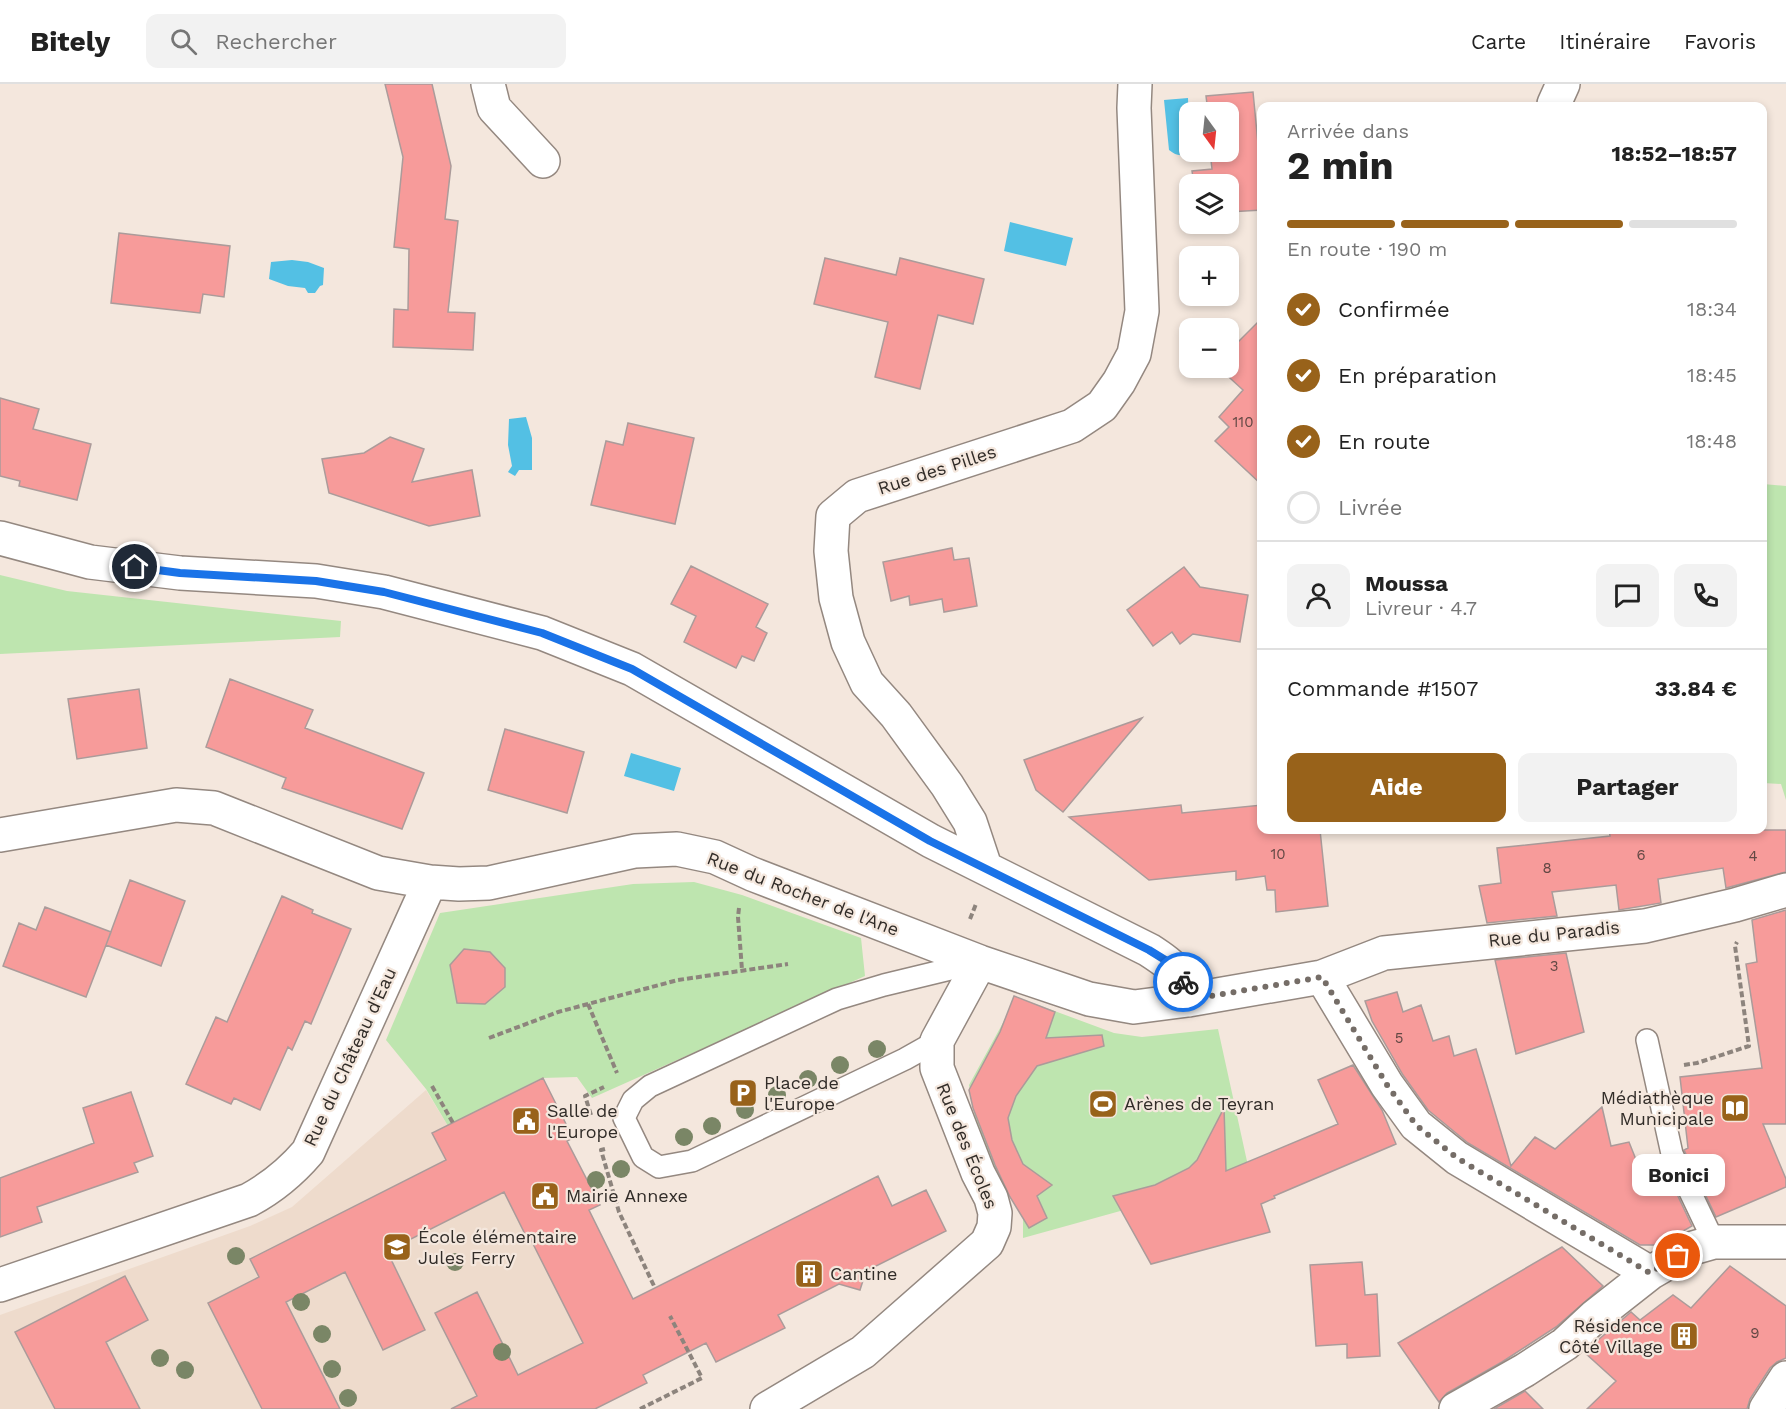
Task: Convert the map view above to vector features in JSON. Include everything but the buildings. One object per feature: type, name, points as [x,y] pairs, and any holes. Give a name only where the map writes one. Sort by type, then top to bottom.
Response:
[{"type":"street","points":[[488,84],[494,108],[543,161]]},
{"type":"street","name":"Rue des Pilles","points":[[985,867],[970,822],[947,785],[896,715],[867,683],[848,642],[836,598],[831,550],[833,516],[857,496],[1072,426],[1102,406],[1108,398],[1134,354],[1142,312],[1134,108],[1136,84]]},
{"type":"street","points":[[0,538],[90,562],[180,573],[316,581],[384,592],[542,633],[632,669],[930,841],[1149,950],[1170,963],[1182,980],[1188,1000]]},
{"type":"street","name":"Rue du Rocher de l'Ane","points":[[0,835],[176,805],[214,808],[378,873],[430,882],[459,884],[489,883],[635,851],[677,849],[714,857],[752,874],[980,962],[1089,999],[1134,1006],[1188,1000],[1322,977]]},
{"type":"street","name":"Rue du Château d'Eau","points":[[0,1285],[249,1200],[272,1187],[291,1171],[308,1152],[430,882]]},
{"type":"street","name":"Rue du Paradis","points":[[1322,977],[1384,952],[1645,926],[1735,905],[1786,890]]},
{"type":"street","points":[[937,1041],[980,962]]},
{"type":"street","points":[[1322,977],[1387,1085],[1416,1125],[1457,1158],[1650,1273]]},
{"type":"street","name":"Rue des Écoles","points":[[767,1409],[863,1352],[987,1243],[994,1227],[995,1213],[991,1198],[978,1173],[937,1068],[937,1041]]},
{"type":"street","points":[[1456,1409],[1525,1370],[1565,1344],[1594,1317],[1650,1273],[1704,1245],[1786,1242]]},
{"type":"street","points":[[1766,1409],[1786,1378]]},
{"type":"lane","points":[[937,1041],[692,1161],[658,1167],[643,1157],[624,1118],[633,1100],[650,1086],[837,999],[980,962]]},
{"type":"lane","points":[[1647,1040],[1672,1154],[1704,1245]]},
{"type":"path","points":[[738,917],[742,970]]},
{"type":"path","points":[[1653,1068],[1697,1063],[1749,1046],[1735,946],[1739,939]]},
{"type":"path","points":[[489,1038],[558,1012],[678,980],[788,964]]},
{"type":"path","points":[[1740,980],[1747,979]]},
{"type":"path","points":[[588,1004],[610,1059]]},
{"type":"path","points":[[432,1086],[453,1123]]},
{"type":"path","points":[[631,1136],[615,1146],[601,1150],[619,1212],[655,1288]]},
{"type":"path","points":[[640,1409],[702,1378],[670,1316]]},
{"type":"shaded area","name":"École élémentaire Jules Ferry","points":[[426,1090],[448,1126],[432,1134],[469,1206],[500,1183],[529,1240],[538,1236],[647,1327],[666,1363],[644,1375],[647,1383],[595,1409],[0,1409],[0,1315],[250,1226],[292,1207]]},
{"type":"green space","points":[[1767,484],[1786,486],[1786,800],[1781,784],[1767,783]]},
{"type":"green space","points":[[0,575],[67,591],[341,621],[340,637],[0,654]]},
{"type":"green space","points":[[694,882],[742,895],[861,938],[865,976],[592,1098],[577,1077],[542,1078],[448,1126],[426,1089],[386,1040],[440,913],[633,884]]},
{"type":"green space","name":"Arènes de Teyran","points":[[1014,996],[1114,1033],[1142,1037],[1218,1029],[1250,1175],[1023,1238],[1023,1217],[1018,1206],[981,1150],[969,1085],[1005,1019]]},
{"type":"water","points":[[1188,98],[1188,102],[1179,102],[1179,155],[1169,150],[1164,100]]},
{"type":"water","points":[[1010,222],[1073,238],[1066,266],[1004,251]]},
{"type":"water","points":[[292,260],[308,262],[324,268],[323,285],[315,293],[308,293],[305,288],[288,286],[269,279],[271,262]]},
{"type":"water","points":[[526,417],[532,438],[532,470],[519,470],[515,476],[508,472],[512,466],[508,445],[509,419]]},
{"type":"water","points":[[631,753],[681,768],[674,791],[624,776]]},
{"type":"way so far","points":[[1183,982],[1188,1000],[1322,977],[1387,1085],[1416,1125],[1457,1158],[1650,1273],[1678,1256]]},
{"type":"place","name":"Place de l'Europe","points":[[743,1093]]},
{"type":"place","name":"Arènes de Teyran","points":[[1103,1104]]},
{"type":"place","name":"Médiathèque Municipale","points":[[1735,1108]]},
{"type":"place","name":"Salle de l'Europe","points":[[526,1121]]},
{"type":"place","name":"Mairie Annexe","points":[[545,1196]]},
{"type":"place","name":"École élémentaire Jules Ferry","points":[[397,1247]]},
{"type":"place","name":"Bonici","points":[[1678,1256]]},
{"type":"place","name":"Cantine","points":[[809,1274]]},
{"type":"place","name":"Résidence Côté Village","points":[[1684,1336]]},
{"type":"route","points":[[135,567],[180,573],[316,581],[384,592],[542,633],[632,669],[930,841],[1149,950],[1170,963],[1183,982]]}]
